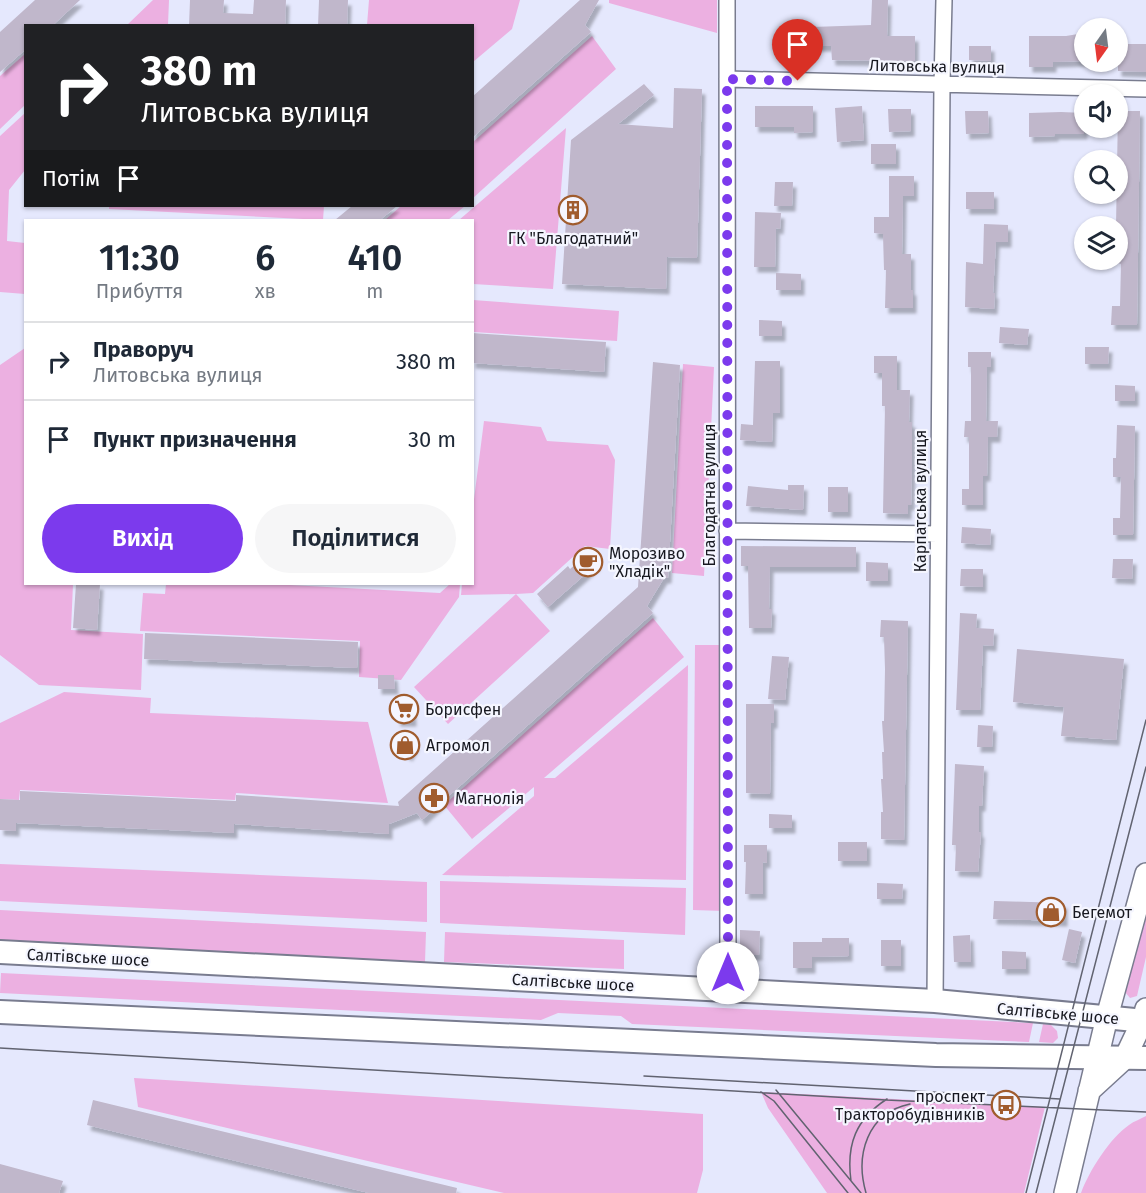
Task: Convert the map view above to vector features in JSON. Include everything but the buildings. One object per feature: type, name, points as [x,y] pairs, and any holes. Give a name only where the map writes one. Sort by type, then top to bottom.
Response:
[{"type":"main road","points":[[1065,1193],[1107,1017],[1146,874]]},
{"type":"main road","name":"Салтівське шосе","points":[[0,952],[728,990],[935,1002],[1107,1017],[1145,1017]]},
{"type":"main road","points":[[0,1012],[925,1054],[1136,1058]]},
{"type":"main road","points":[[1089,1091],[1136,1058],[1145,1017]]},
{"type":"street","name":"Благодатна вулиця","points":[[727,0],[728,990]]},
{"type":"street","name":"Карпатська вулиця","points":[[935,1002],[944,0]]},
{"type":"street","name":"Литовська вулиця","points":[[727,79],[1146,89]]},
{"type":"street","points":[[727,531],[938,534]]},
{"type":"shaded area","points":[[153,0],[169,0],[168,24],[128,24]]},
{"type":"shaded area","points":[[369,0],[520,0],[512,29],[474,61],[474,24],[367,24]]},
{"type":"shaded area","points":[[609,0],[717,0],[717,33],[609,3]]},
{"type":"shaded area","points":[[592,36],[616,69],[474,197],[474,141]]},
{"type":"shaded area","points":[[24,55],[24,106],[0,129],[0,76]]},
{"type":"shaded area","points":[[24,114],[24,171],[9,190],[7,241],[24,243],[24,294],[0,292],[0,136]]},
{"type":"shaded area","points":[[566,128],[553,289],[474,284],[474,219],[460,219]]},
{"type":"shaded area","points":[[109,207],[324,207],[323,219],[109,209]]},
{"type":"shaded area","points":[[400,207],[464,207],[449,219],[386,219]]},
{"type":"shaded area","points":[[474,300],[619,311],[617,341],[474,332]]},
{"type":"shaded area","points":[[24,349],[24,585],[73,585],[71,630],[143,634],[141,690],[39,685],[0,655],[0,365]]},
{"type":"shaded area","points":[[683,364],[714,367],[704,576],[672,573]]},
{"type":"shaded area","points":[[484,421],[541,427],[547,441],[608,445],[615,460],[610,549],[585,546],[533,593],[461,595],[462,585],[474,585],[474,499]]},
{"type":"shaded area","points":[[166,585],[290,585],[440,593],[449,585],[460,585],[459,597],[401,680],[359,677],[360,641],[140,631],[143,593],[165,594]]},
{"type":"shaded area","points":[[516,594],[550,631],[448,724],[414,687]]},
{"type":"shaded area","points":[[653,618],[684,657],[544,778],[555,778],[688,665],[686,880],[442,875],[534,796],[534,787],[472,839],[444,805]]},
{"type":"shaded area","points":[[695,645],[722,645],[724,911],[693,910]]},
{"type":"shaded area","points":[[64,692],[151,698],[150,713],[368,722],[388,803],[236,793],[235,800],[20,790],[19,800],[0,799],[0,723]]},
{"type":"shaded area","points":[[0,864],[427,882],[427,922],[0,901]]},
{"type":"shaded area","points":[[440,881],[686,888],[685,935],[440,923]]},
{"type":"shaded area","points":[[0,910],[426,932],[425,962],[0,942]]},
{"type":"shaded area","points":[[1146,912],[1146,957],[1137,996],[1130,998],[1125,992]]},
{"type":"shaded area","points":[[445,932],[624,940],[624,969],[444,962]]},
{"type":"shaded area","points":[[1,973],[1033,1023],[1029,1042],[632,1024],[621,1016],[558,1013],[541,1020],[0,993]]},
{"type":"shaded area","points":[[1043,1024],[1051,1025],[1057,1031],[1058,1038],[1053,1043],[1039,1042]]},
{"type":"shaded area","points":[[134,1078],[703,1114],[703,1170],[697,1193],[504,1193],[138,1107]]},
{"type":"shaded area","points":[[761,1092],[1045,1107],[1024,1193],[827,1193],[768,1108]]},
{"type":"shaded area","points":[[1146,1116],[1146,1193],[1081,1193],[1089,1175],[1108,1146],[1122,1131]]},
{"type":"tram line","points":[[1026,1193],[1146,720]]},
{"type":"tram line","points":[[1036,1193],[1146,767]]},
{"type":"tram line","points":[[0,1048],[886,1100],[1146,1112]]},
{"type":"tram line","points":[[644,1076],[1060,1099]]},
{"type":"tram line","points":[[776,1090],[861,1193]]},
{"type":"tram line","points":[[761,1092],[774,1101],[848,1193]]},
{"type":"tram line","points":[[851,1181],[850,1155],[856,1134],[868,1115],[887,1099]]},
{"type":"tram line","points":[[866,1193],[862,1164],[868,1138],[874,1126],[883,1116],[910,1104]]},
{"type":"place","name":"ГК \"Благодатний\"","points":[[573,210]]},
{"type":"place","name":"Морозиво \"Хладік\"","points":[[588,562]]},
{"type":"place","name":"Борисфен","points":[[404,709]]},
{"type":"place","name":"Агромол","points":[[405,745]]},
{"type":"place","name":"Магнолія","points":[[434,798]]},
{"type":"place","name":"Бегемот","points":[[1051,912]]},
{"type":"place","name":"проспект Тракторобудівників","points":[[1006,1105]]},
{"type":"route","points":[[728,973],[727,79],[798,81]]}]
